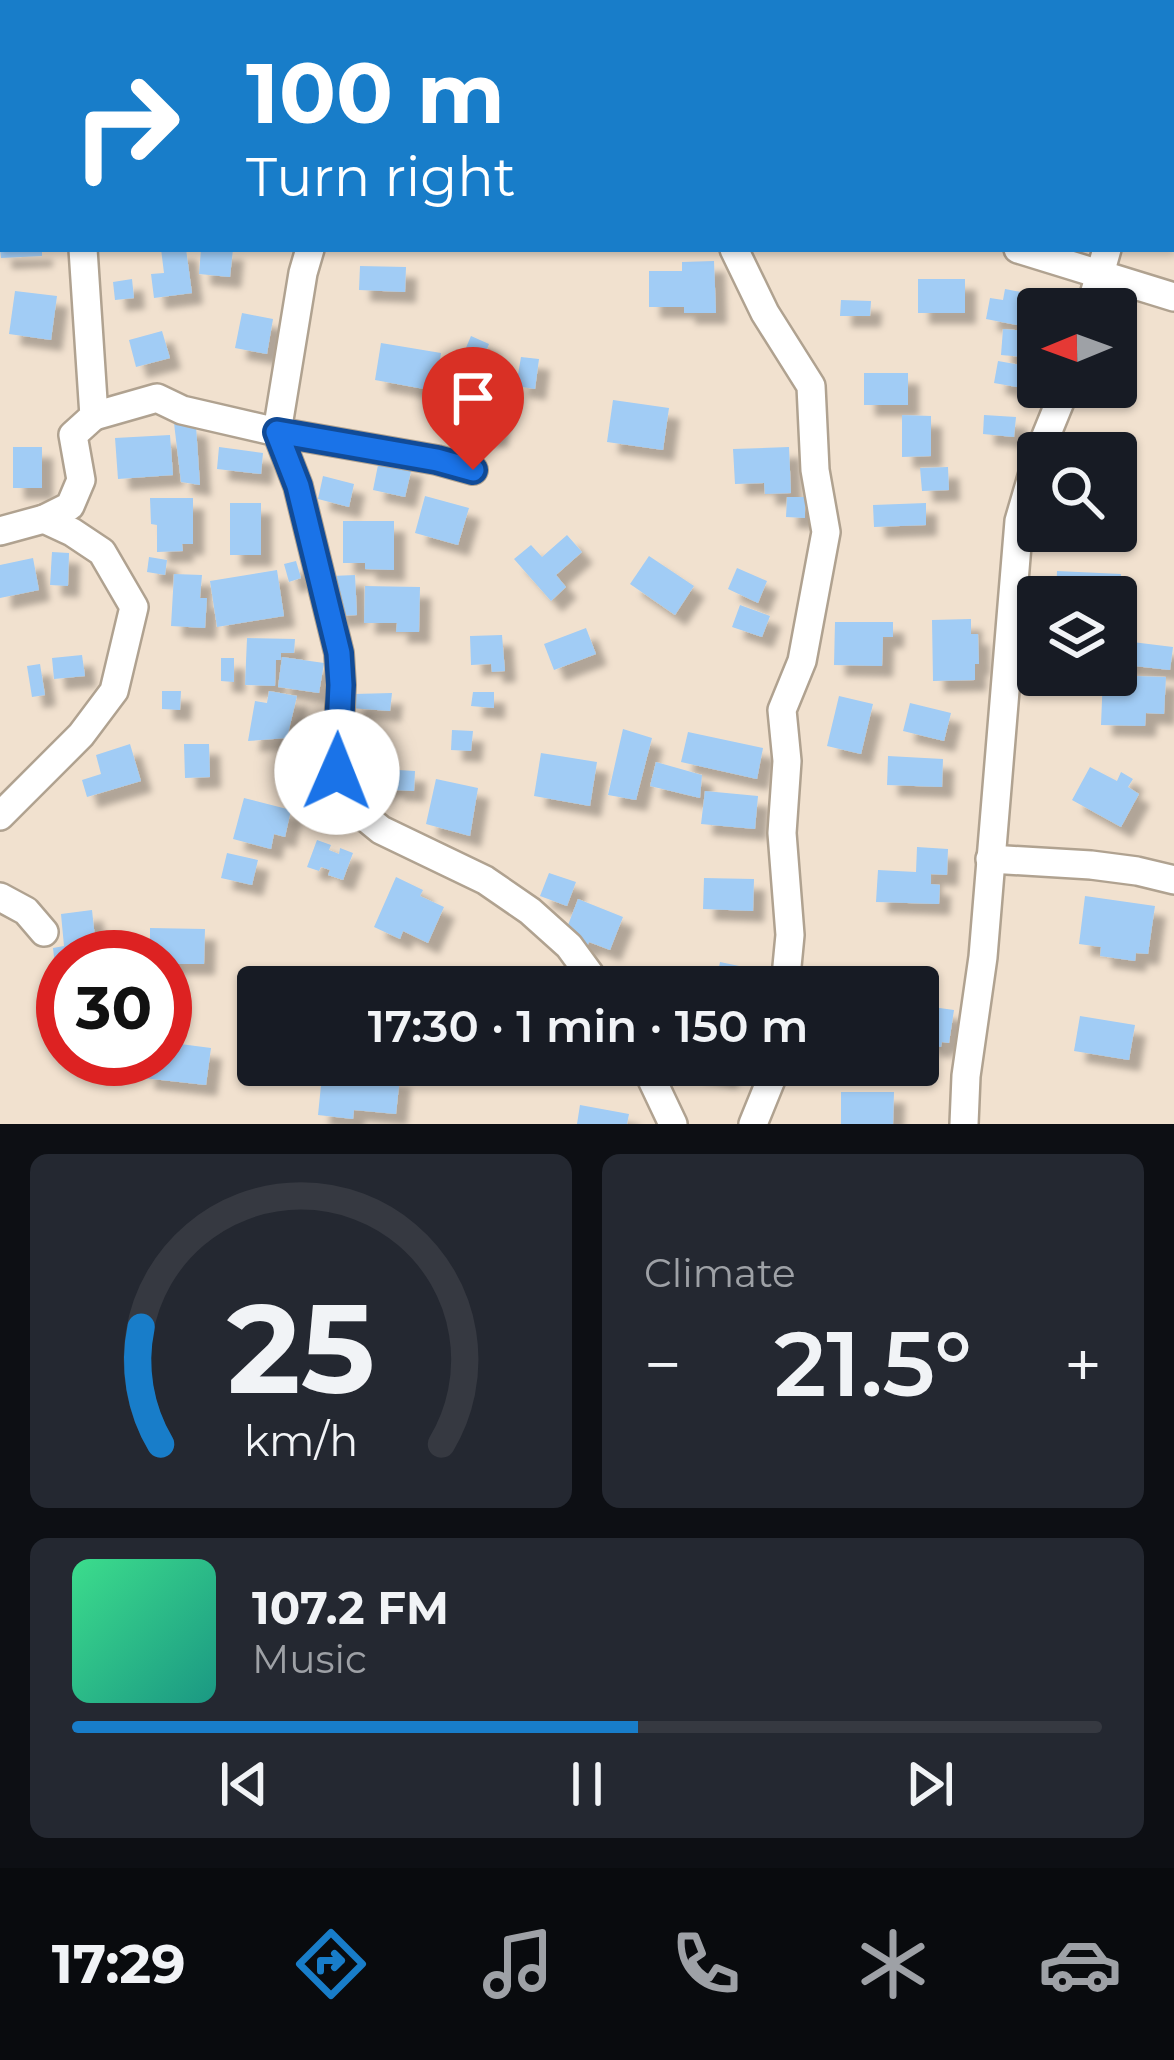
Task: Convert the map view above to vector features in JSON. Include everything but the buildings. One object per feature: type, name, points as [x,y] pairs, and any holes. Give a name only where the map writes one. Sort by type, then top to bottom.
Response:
[{"type":"street","points":[[83,252],[94,416]]},
{"type":"street","points":[[309,252],[277,432],[298,486],[339,653],[337,772],[348,803],[381,830],[485,880],[530,911],[584,966]]},
{"type":"street","points":[[735,252],[765,313],[811,386],[815,470],[826,532],[802,661],[782,710],[787,761],[782,833],[790,935],[787,966]]},
{"type":"street","points":[[1041,252],[1103,260],[1174,297]]},
{"type":"street","points":[[0,531],[70,506],[81,481],[74,435],[94,416],[158,398],[182,410],[277,432],[473,470]]},
{"type":"street","points":[[0,816],[82,735],[114,691],[134,607],[102,552],[44,519]]},
{"type":"street","points":[[964,1124],[983,957],[1017,533]]},
{"type":"street","points":[[990,859],[1091,865],[1174,880]]},
{"type":"street","points":[[0,897],[26,911],[42,930]]},
{"type":"street","points":[[655,1086],[673,1124]]},
{"type":"street","points":[[753,1124],[768,1086]]},
{"type":"route","points":[[337,772],[339,653],[298,486],[277,432],[473,470]]}]
